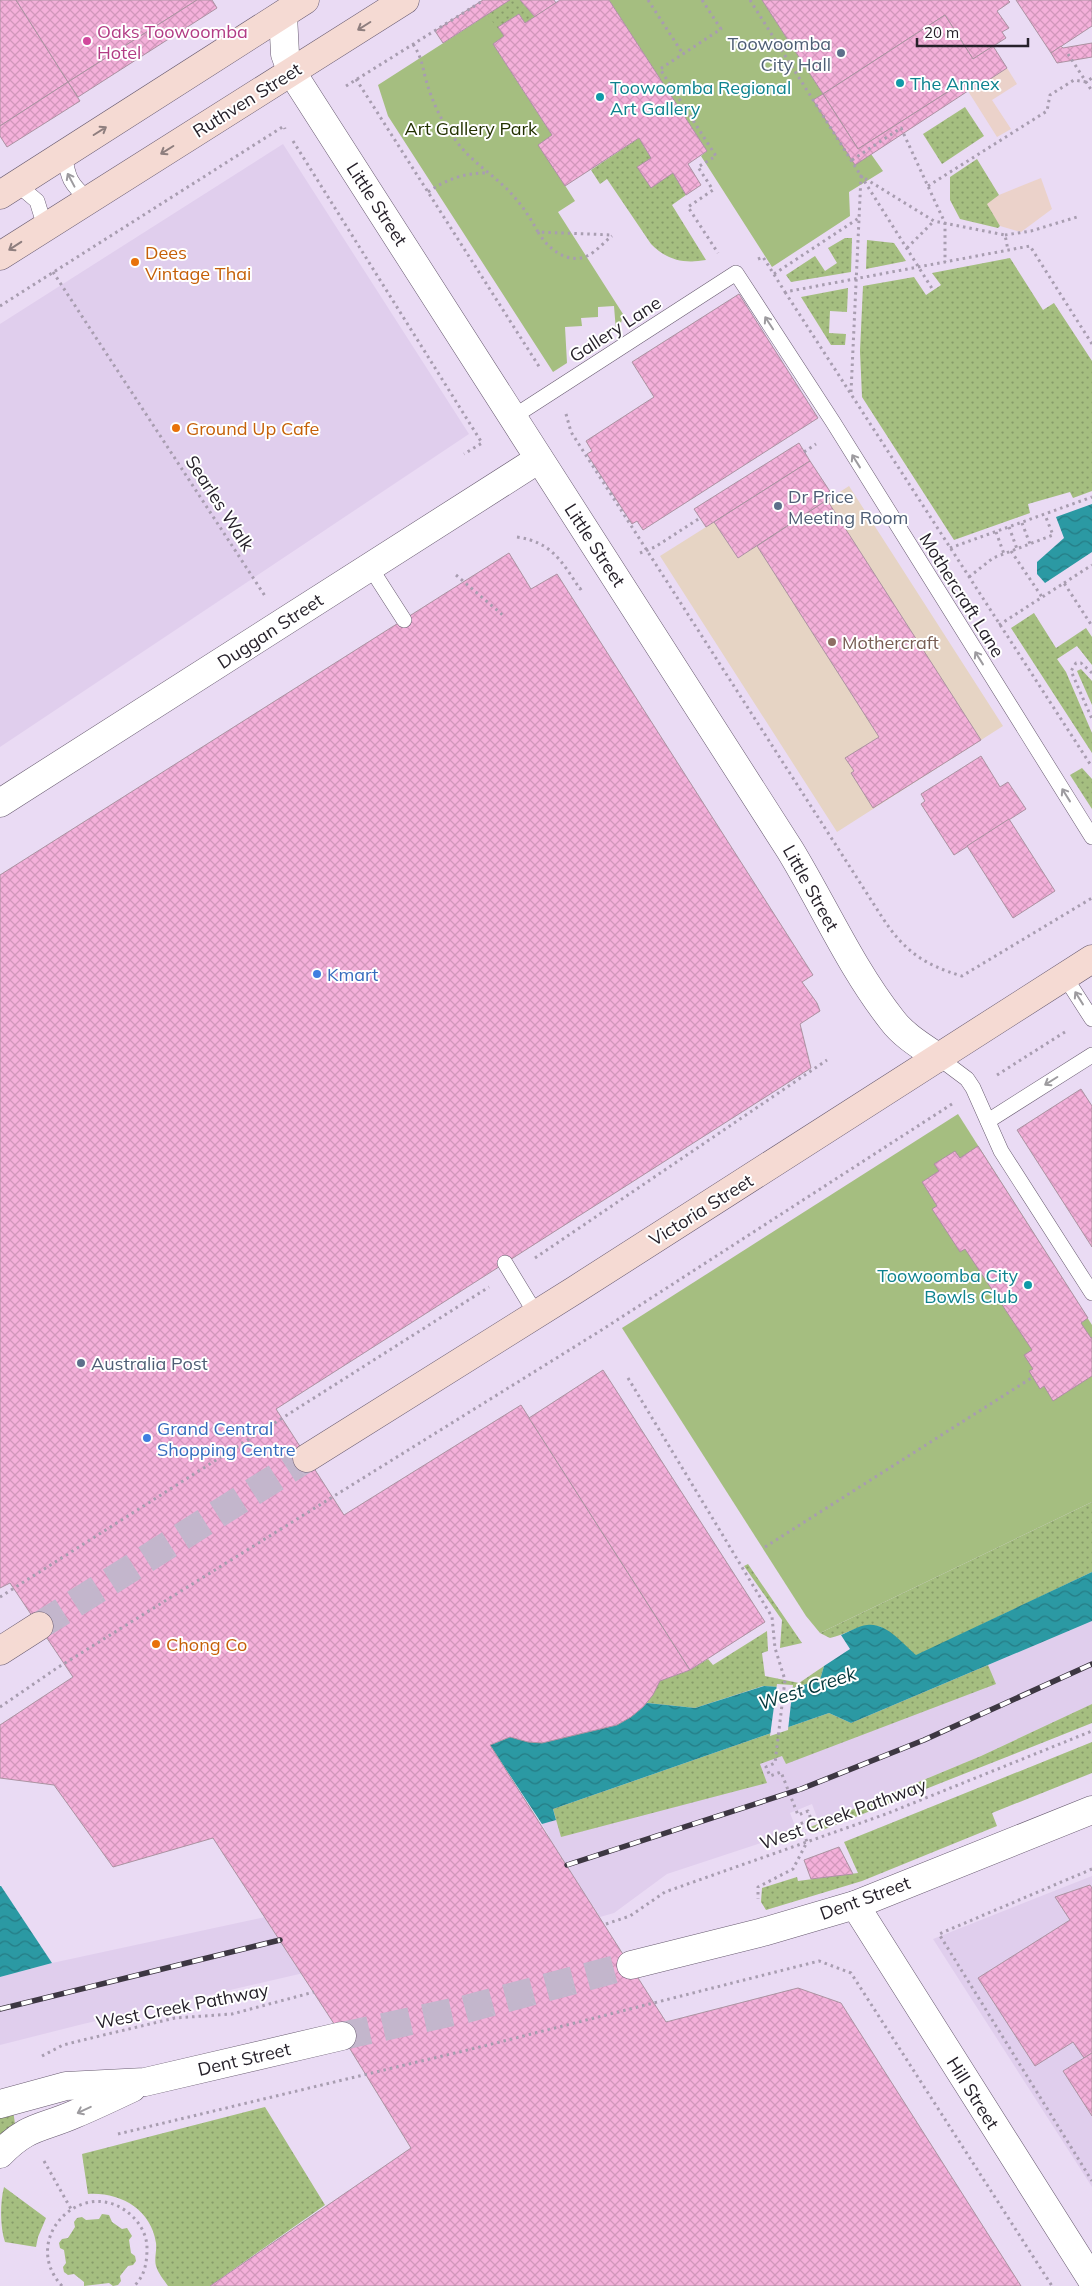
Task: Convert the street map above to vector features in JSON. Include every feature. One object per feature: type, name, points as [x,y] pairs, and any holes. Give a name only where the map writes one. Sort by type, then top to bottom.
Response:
[{"type":"main road","name":"Ruthven Street","points":[[0,256],[405,0]]},
{"type":"main road","points":[[9,189],[294,7]]},
{"type":"main road","name":"Victoria Street","points":[[307,1458],[1092,959]]},
{"type":"main road","points":[[0,1651],[38,1626]]},
{"type":"street","name":"Little Street","points":[[294,7],[284,54],[291,72],[790,850],[837,936],[883,1007],[902,1031],[939,1058]]},
{"type":"street","name":"Duggan Street","points":[[0,804],[539,459]]},
{"type":"street","name":"Dent Street","points":[[631,1965],[763,1932],[855,1905],[1092,1810]]},
{"type":"street","name":"Hill Street","points":[[855,1905],[1092,2280]]},
{"type":"street","name":"Dent Street","points":[[0,2104],[66,2086],[145,2082],[342,2036]]},
{"type":"street","name":"Dent Street","points":[[0,2154],[15,2139],[32,2128],[73,2115],[145,2082]]},
{"type":"lane","points":[[64,154],[68,176],[72,183],[89,200]]},
{"type":"lane","points":[[9,189],[37,201],[45,227]]},
{"type":"lane","name":"Gallery Lane","points":[[513,417],[736,273]]},
{"type":"lane","name":"Mothercraft Lane","points":[[736,273],[833,422],[1092,837]]},
{"type":"lane","points":[[370,567],[404,620]]},
{"type":"lane","points":[[1065,977],[1091,1017]]},
{"type":"lane","points":[[988,1121],[1092,1055]]},
{"type":"lane","points":[[939,1058],[967,1079],[974,1089],[1001,1151],[1092,1293]]},
{"type":"lane","points":[[508,1268],[536,1314]]},
{"type":"path","points":[[346,86],[484,0]]},
{"type":"path","points":[[648,0],[683,54]]},
{"type":"path","points":[[702,0],[721,29],[660,69],[716,156],[698,167],[713,190],[688,207],[719,255],[736,273],[763,256],[1092,767]]},
{"type":"path","points":[[750,0],[933,290]]},
{"type":"path","points":[[413,44],[422,57],[426,79],[442,120],[460,145],[508,190],[525,210],[543,242],[560,255],[573,258],[587,256],[612,235],[538,232]]},
{"type":"path","points":[[1068,54],[1092,91]]},
{"type":"path","points":[[928,186],[1047,111],[1050,95],[1074,80],[1086,82],[1092,78]]},
{"type":"path","points":[[356,79],[562,402],[572,432],[894,936],[911,953],[930,965],[962,976],[1092,898]]},
{"type":"path","points":[[0,306],[284,126],[482,443],[464,454]]},
{"type":"path","points":[[852,160],[902,128],[945,222],[945,262]]},
{"type":"path","points":[[428,192],[454,177],[471,173],[488,173]]},
{"type":"path","points":[[851,394],[861,176]]},
{"type":"path","points":[[861,176],[934,221],[1005,235],[1031,231],[1076,217]]},
{"type":"path","points":[[774,274],[859,218]]},
{"type":"path","points":[[907,248],[934,221]]},
{"type":"path","points":[[1005,235],[1008,250]]},
{"type":"path","points":[[785,292],[1030,246],[1092,344]]},
{"type":"path","name":"Searles Walk","points":[[53,272],[282,623]]},
{"type":"path","points":[[950,548],[1092,497]]},
{"type":"path","points":[[969,577],[993,558],[1053,535],[1045,515]]},
{"type":"path","points":[[647,550],[700,518]]},
{"type":"path","points":[[1022,523],[1030,544]]},
{"type":"path","points":[[1009,527],[1017,549]]},
{"type":"path","points":[[996,532],[1004,554]]},
{"type":"path","points":[[1011,551],[1042,597]]},
{"type":"path","points":[[999,625],[1092,564]]},
{"type":"path","points":[[456,575],[505,617]]},
{"type":"path","points":[[1064,583],[1092,626]]},
{"type":"path","points":[[1092,673],[1081,663],[1076,663],[1071,672],[1092,719]]},
{"type":"path","points":[[0,1707],[57,1668],[600,1331],[974,1089],[1091,1017]]},
{"type":"path","points":[[0,1597],[827,1060]]},
{"type":"path","points":[[765,1547],[1033,1377]]},
{"type":"path","points":[[628,1378],[772,1617],[775,1648],[786,1680],[775,1763],[766,1766],[770,1776],[781,1772],[798,1815],[808,1811],[811,1819],[800,1824],[808,1842],[793,1870],[758,1887],[758,1906]]},
{"type":"path","name":"West Creek Pathway","points":[[606,1924],[630,1916],[665,1892],[895,1811],[1092,1731]]},
{"type":"path","points":[[1092,1869],[939,1934],[1092,2181]]},
{"type":"path","points":[[117,2134],[484,2046],[819,1961],[851,1973],[1052,2286]]},
{"type":"path","name":"West Creek Pathway","points":[[39,2057],[63,2046],[87,2039],[175,2018],[232,2014],[314,1992]]},
{"type":"path","points":[[44,2160],[71,2209]]},
{"type":"path","points":[[62,2286],[55,2278],[48,2260],[48,2240],[57,2222],[71,2209],[90,2202],[109,2203],[127,2211],[141,2225],[147,2244],[147,2263],[139,2281],[134,2286]]},
{"type":"shaded area","points":[[1007,68],[1017,84],[992,100],[1011,129],[997,137],[968,91]]},
{"type":"shaded area","points":[[283,144],[469,434],[0,747],[0,324]]},
{"type":"shaded area","points":[[1041,178],[1052,209],[1021,232],[1000,226],[986,204],[999,195]]},
{"type":"shaded area","name":"Mothercraft","points":[[849,486],[1003,726],[837,832],[660,556],[714,522],[738,558]]},
{"type":"shaded area","points":[[1092,1621],[1092,1704],[981,1756],[819,1823],[812,1804],[790,1813],[797,1831],[667,1874],[614,1913],[600,1917],[593,1906],[83,2024],[0,2045],[0,1977],[52,1963],[265,1917],[549,1836],[542,1824],[829,1713],[851,1723]]},
{"type":"shaded area","points":[[1092,1876],[1092,2187],[933,1939]]},
{"type":"green space","points":[[510,0],[520,0],[535,17],[525,23],[519,14],[498,27],[504,36],[493,44],[502,58],[477,21]]},
{"type":"green space","points":[[609,0],[762,0],[823,94],[814,100],[871,154],[883,171],[849,192],[850,216],[772,267],[701,156],[707,151]]},
{"type":"green space","name":"Art Gallery Park","points":[[487,15],[504,36],[493,44],[552,135],[539,145],[575,201],[558,212],[623,314],[620,328],[616,331],[614,306],[598,307],[598,317],[581,318],[582,326],[565,327],[567,363],[553,372],[388,116],[378,85]]},
{"type":"green space","points":[[965,107],[984,136],[942,164],[923,134]]},
{"type":"green space","points":[[639,138],[651,158],[638,167],[651,187],[673,173],[686,195],[672,205],[706,260],[683,261],[663,254],[651,244],[607,179],[600,184],[591,170]]},
{"type":"green space","points":[[977,159],[999,195],[987,204],[1000,226],[998,228],[960,219],[950,200],[950,177]]},
{"type":"green space","points":[[845,238],[852,238],[851,272],[791,282],[786,275],[815,256],[825,271],[837,263],[828,248]]},
{"type":"green space","points":[[867,240],[894,243],[906,261],[866,269]]},
{"type":"green space","points":[[1010,258],[1043,310],[1054,303],[1092,361],[1092,491],[1073,498],[1070,492],[1028,504],[1030,513],[954,540],[862,397],[860,351],[863,286],[914,277],[926,295],[941,285],[932,273]]},
{"type":"green space","points":[[848,288],[847,312],[830,311],[829,333],[846,334],[845,345],[831,345],[801,297]]},
{"type":"green space","points":[[1034,613],[1056,648],[1086,628],[1092,637],[1092,665],[1077,646],[1057,659],[1066,672],[1092,733],[1092,753],[1011,628]]},
{"type":"green space","points":[[1081,669],[1092,681],[1092,705],[1077,671]]},
{"type":"green space","points":[[1082,768],[1092,779],[1092,809],[1070,775]]},
{"type":"green space","points":[[958,1114],[1092,1325],[1092,1502],[820,1633],[806,1616],[622,1328]]},
{"type":"green space","points":[[1092,1502],[1092,1572],[916,1656],[881,1627],[861,1627],[830,1638],[820,1633]]},
{"type":"green space","points":[[748,1564],[802,1643],[780,1648],[782,1620],[744,1566]]},
{"type":"green space","points":[[767,1631],[768,1651],[762,1653],[765,1676],[799,1683],[824,1666],[820,1680],[793,1688],[763,1686],[695,1708],[647,1703],[660,1681],[690,1670],[708,1659],[713,1665]]},
{"type":"green space","points":[[988,1665],[996,1684],[786,1764],[782,1756],[760,1764],[767,1783],[561,1837],[553,1809],[829,1713],[851,1723]]},
{"type":"green space","points":[[1092,1704],[1092,1723],[820,1831],[808,1828],[981,1756]]},
{"type":"green space","points":[[1092,1742],[1092,1773],[992,1813],[997,1826],[862,1881],[766,1910],[761,1902],[762,1888],[797,1877],[798,1881],[858,1873],[844,1842]]},
{"type":"green space","points":[[265,2107],[325,2205],[210,2286],[168,2286],[156,2266],[156,2243],[148,2221],[141,2212],[122,2200],[100,2194],[88,2194],[82,2154]]},
{"type":"green space","points":[[13,2110],[15,2124],[0,2135],[0,2114]]},
{"type":"green space","points":[[4,2187],[46,2218],[36,2247],[5,2242],[1,2214]]},
{"type":"green space","points":[[102,2214],[109,2215],[112,2222],[122,2229],[127,2228],[132,2236],[129,2240],[131,2253],[135,2256],[136,2261],[133,2265],[128,2266],[120,2276],[121,2281],[118,2285],[113,2286],[109,2283],[84,2286],[84,2282],[74,2274],[68,2275],[64,2272],[63,2267],[66,2263],[64,2250],[60,2248],[59,2243],[62,2239],[68,2238],[75,2227],[74,2222],[77,2218],[82,2217],[86,2220],[99,2219]]},
{"type":"water","points":[[1092,504],[1092,552],[1045,583],[1037,574],[1037,562],[1064,538],[1056,517]]},
{"type":"water","name":"West Creek","points":[[1092,1572],[1092,1621],[851,1723],[829,1713],[553,1809],[556,1820],[542,1824],[490,1745],[510,1737],[647,1703],[695,1708],[764,1686],[793,1688],[820,1680],[824,1666],[850,1649],[841,1635],[867,1625],[874,1625],[887,1630],[916,1655]]},
{"type":"water","points":[[1,1886],[52,1963],[0,1977]]},
{"type":"pier","points":[[777,1684],[793,1685],[788,1730],[770,1736]]},
{"type":"building","points":[[0,0],[16,0],[68,82],[0,126]]},
{"type":"building","name":"Oaks Toowoomba Hotel","points":[[16,0],[197,0],[68,82]]},
{"type":"building","points":[[197,0],[212,0],[217,8],[78,97],[68,82]]},
{"type":"building","points":[[483,0],[510,0],[443,43],[435,31]]},
{"type":"building","points":[[520,0],[554,0],[556,3],[535,17]]},
{"type":"building","name":"Toowoomba Regional Art Gallery","points":[[560,0],[609,0],[707,151],[688,164],[701,185],[686,195],[673,173],[651,188],[637,167],[651,158],[639,138],[565,186],[538,145],[552,135],[493,44],[504,36],[498,27],[519,14],[525,23]]},
{"type":"building","name":"Toowoomba City Hall","points":[[762,0],[1008,0],[1010,2],[997,11],[1009,28],[1002,32],[1006,38],[973,59],[945,15],[823,94]]},
{"type":"building","points":[[1016,0],[1092,0],[1092,26],[1051,53]]},
{"type":"building","name":"The Annex","points":[[945,15],[973,59],[993,46],[1007,68],[975,89],[968,79],[858,149],[823,94]]},
{"type":"building","points":[[1092,43],[1092,57],[1057,63],[1051,53],[1061,46],[1063,48]]},
{"type":"building","points":[[968,79],[974,87],[855,165],[813,100],[823,94],[858,149]]},
{"type":"building","points":[[68,82],[80,101],[7,147],[0,136],[0,126]]},
{"type":"building","points":[[739,294],[818,418],[643,530],[637,521],[632,524],[587,454],[592,451],[586,441],[654,397],[632,362]]},
{"type":"building","points":[[799,443],[810,461],[706,527],[694,509]]},
{"type":"building","points":[[810,461],[833,496],[738,558],[714,522]]},
{"type":"building","points":[[827,500],[981,740],[873,808],[851,773],[854,771],[845,758],[879,737],[757,546]]},
{"type":"building","name":"Grand Central Shopping Centre","points":[[509,553],[531,589],[557,574],[813,975],[802,982],[817,1003],[820,1011],[800,1024],[811,1068],[276,1409],[344,1515],[521,1405],[690,1670],[660,1681],[653,1695],[643,1707],[617,1725],[542,1743],[528,1742],[510,1737],[490,1745],[666,2022],[798,1988],[841,2003],[1021,2286],[210,2286],[411,2148],[342,2036],[213,1838],[113,1867],[54,1785],[0,1778],[0,1725],[73,1677],[10,1583],[0,1588],[0,875]]},
{"type":"building","points":[[981,756],[1000,787],[1008,782],[1026,809],[954,855],[921,804],[925,801],[921,794]]},
{"type":"building","points":[[1009,819],[1055,891],[1013,918],[967,846]]},
{"type":"building","points":[[1081,1089],[1092,1106],[1092,1247],[1017,1130]]},
{"type":"building","name":"Toowoomba City Bowls Club","points":[[978,1146],[1088,1318],[1081,1323],[1092,1337],[1092,1376],[1053,1401],[1044,1386],[1040,1389],[1029,1371],[1033,1369],[1024,1355],[1032,1350],[965,1249],[960,1252],[932,1209],[937,1206],[922,1182],[939,1171],[934,1164],[955,1151],[960,1158]]},
{"type":"building","points":[[603,1370],[765,1622],[690,1670],[529,1418]]},
{"type":"building","points":[[839,1847],[853,1874],[811,1879],[804,1860]]},
{"type":"building","points":[[1090,1885],[1092,1888],[1092,2053],[1084,2058],[1073,2042],[1035,2066],[978,1978],[1070,1920],[1055,1897]]},
{"type":"building","points":[[1092,2053],[1092,2116],[1063,2071]]},
{"type":"tunnel","points":[[39,1626],[307,1458]]},
{"type":"tunnel","points":[[342,2036],[462,2010],[631,1965]]},
{"type":"railway","points":[[567,1865],[801,1789],[924,1740],[1092,1664]]},
{"type":"railway","points":[[0,2009],[280,1940]]},
{"type":"place","name":"Oaks Toowoomba Hotel","points":[[87,41]]},
{"type":"place","name":"Toowoomba City Hall","points":[[841,53]]},
{"type":"place","name":"The Annex","points":[[900,83]]},
{"type":"place","name":"Toowoomba Regional Art Gallery","points":[[600,97]]},
{"type":"place","name":"Dees Vintage Thai","points":[[135,262]]},
{"type":"place","name":"Ground Up Cafe","points":[[176,428]]},
{"type":"place","name":"Dr Price Meeting Room","points":[[778,506]]},
{"type":"place","name":"Mothercraft","points":[[832,642]]},
{"type":"place","name":"Kmart","points":[[317,974]]},
{"type":"place","name":"Toowoomba City Bowls Club","points":[[1028,1285]]},
{"type":"place","name":"Australia Post","points":[[81,1363]]},
{"type":"place","name":"Grand Central Shopping Centre","points":[[147,1438]]},
{"type":"place","name":"Chong Co","points":[[156,1644]]}]
